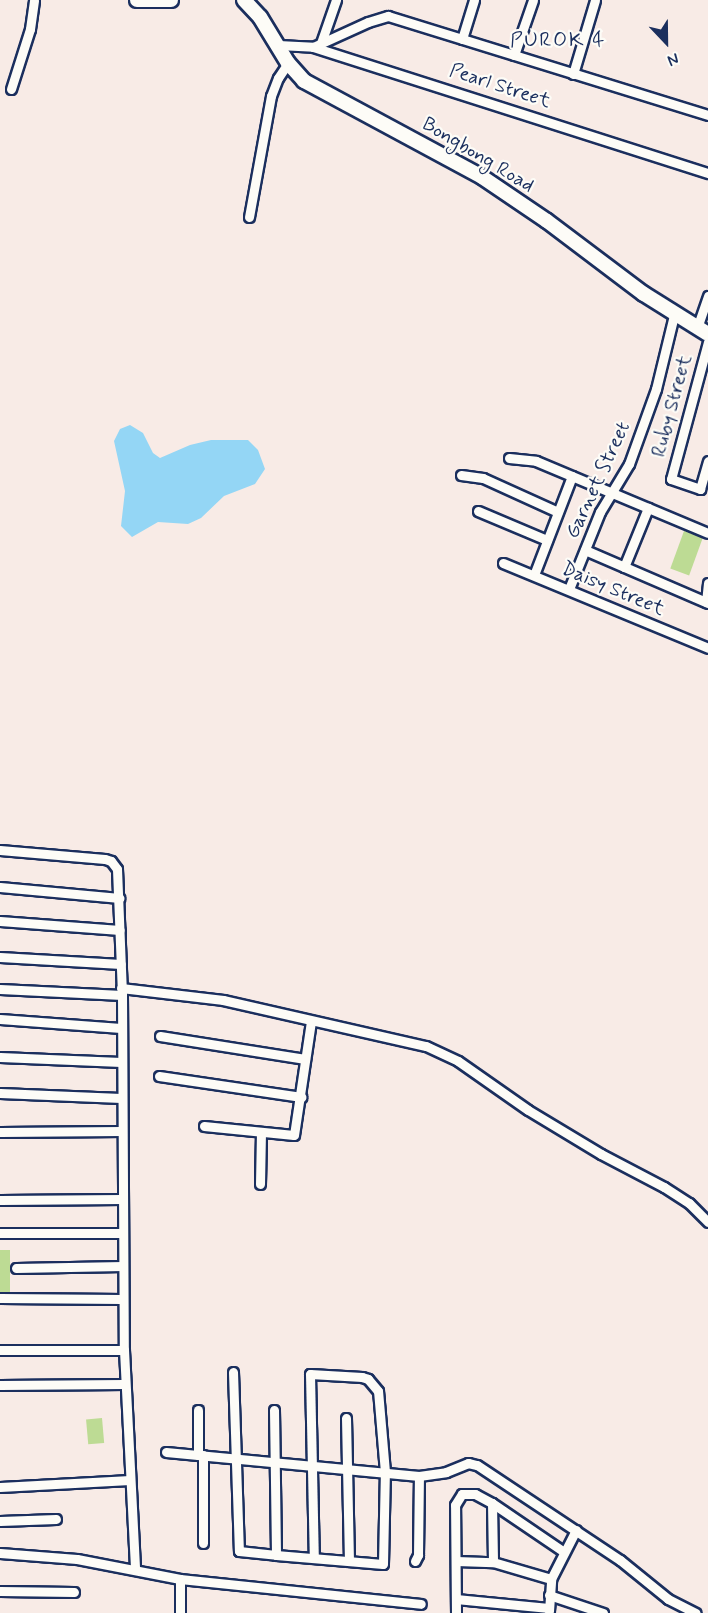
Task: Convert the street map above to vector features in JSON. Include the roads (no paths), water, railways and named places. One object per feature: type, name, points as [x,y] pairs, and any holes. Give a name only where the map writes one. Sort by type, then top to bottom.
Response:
[{"type":"street","points":[[11,89],[30,29],[34,0]]},
{"type":"street","points":[[137,0],[171,0]]},
{"type":"street","name":"Bongbong Road","points":[[244,0],[260,17],[288,63],[304,81],[425,144],[515,199],[674,315],[702,331]]},
{"type":"street","points":[[317,45],[336,0]]},
{"type":"street","points":[[462,39],[474,0]]},
{"type":"street","points":[[514,55],[532,0]]},
{"type":"street","points":[[573,74],[595,0]]},
{"type":"street","points":[[317,45],[368,22],[388,16],[708,115]]},
{"type":"street","name":"Pearl Street","points":[[278,45],[317,45],[708,173]]},
{"type":"street","points":[[249,217],[271,96],[278,78],[288,63]]},
{"type":"street","points":[[702,331],[708,296]]},
{"type":"street","name":"Garnet Street","points":[[569,590],[611,492],[629,465],[649,411],[674,315]]},
{"type":"street","name":"Ruby Street","points":[[708,342],[670,479],[700,489],[708,461]]},
{"type":"street","points":[[509,458],[536,461],[708,533]]},
{"type":"street","points":[[461,475],[483,478],[558,512]]},
{"type":"street","points":[[534,575],[572,476]]},
{"type":"street","points":[[624,567],[648,507]]},
{"type":"street","points":[[478,511],[547,540]]},
{"type":"street","points":[[585,550],[707,603],[708,583]]},
{"type":"street","name":"Daisy Street","points":[[503,563],[708,648]]},
{"type":"street","points":[[0,850],[111,861],[117,869],[122,992],[124,1384],[135,1570]]},
{"type":"street","points":[[0,887],[119,898]]},
{"type":"street","points":[[0,921],[120,930]]},
{"type":"street","points":[[0,957],[121,964]]},
{"type":"street","points":[[0,989],[122,992],[223,1000],[410,1041],[443,1053],[528,1110],[601,1154],[664,1187],[689,1203],[708,1222]]},
{"type":"street","points":[[0,1019],[122,1028]]},
{"type":"street","points":[[204,1126],[294,1135],[311,1021]]},
{"type":"street","points":[[160,1036],[305,1059]]},
{"type":"street","points":[[0,1057],[121,1062]]},
{"type":"street","points":[[159,1076],[301,1097]]},
{"type":"street","points":[[0,1092],[121,1098]]},
{"type":"street","points":[[0,1132],[122,1131]]},
{"type":"street","points":[[260,1184],[261,1133]]},
{"type":"street","points":[[0,1200],[122,1199]]},
{"type":"street","points":[[0,1233],[122,1233]]},
{"type":"street","points":[[16,1268],[123,1266]]},
{"type":"street","points":[[0,1299],[122,1299]]},
{"type":"street","points":[[0,1350],[124,1350]]},
{"type":"street","points":[[233,1372],[239,1551],[276,1555],[383,1564],[385,1472],[380,1400],[375,1385],[362,1377],[310,1374],[310,1465],[314,1558]]},
{"type":"street","points":[[0,1385],[124,1384]]},
{"type":"street","points":[[198,1410],[203,1542]]},
{"type":"street","points":[[274,1410],[276,1555]]},
{"type":"street","points":[[346,1418],[345,1468],[349,1561]]},
{"type":"street","points":[[166,1452],[419,1476],[446,1472],[468,1463],[477,1465],[620,1560],[668,1599],[696,1613]]},
{"type":"street","points":[[415,1561],[418,1555],[419,1476]]},
{"type":"street","points":[[0,1486],[130,1480]]},
{"type":"street","points":[[456,1613],[455,1505],[458,1497],[470,1492],[492,1503],[564,1552]]},
{"type":"street","points":[[492,1503],[493,1562]]},
{"type":"street","points":[[0,1521],[56,1519]]},
{"type":"street","points":[[456,1599],[549,1610],[551,1579],[576,1530]]},
{"type":"street","points":[[0,1553],[77,1559],[180,1579],[421,1604]]},
{"type":"street","points":[[456,1561],[493,1562],[551,1579]]},
{"type":"street","points":[[180,1579],[180,1613]]},
{"type":"street","points":[[0,1591],[74,1592]]},
{"type":"street","points":[[549,1595],[598,1612]]},
{"type":"water","points":[[130,425],[143,433],[153,453],[160,458],[190,445],[211,440],[248,440],[258,450],[265,469],[255,484],[224,496],[201,518],[188,524],[158,522],[132,537],[121,526],[125,491],[114,441],[120,429]]},
{"type":"district","name":"PUROK 4","points":[[558,40]]}]
